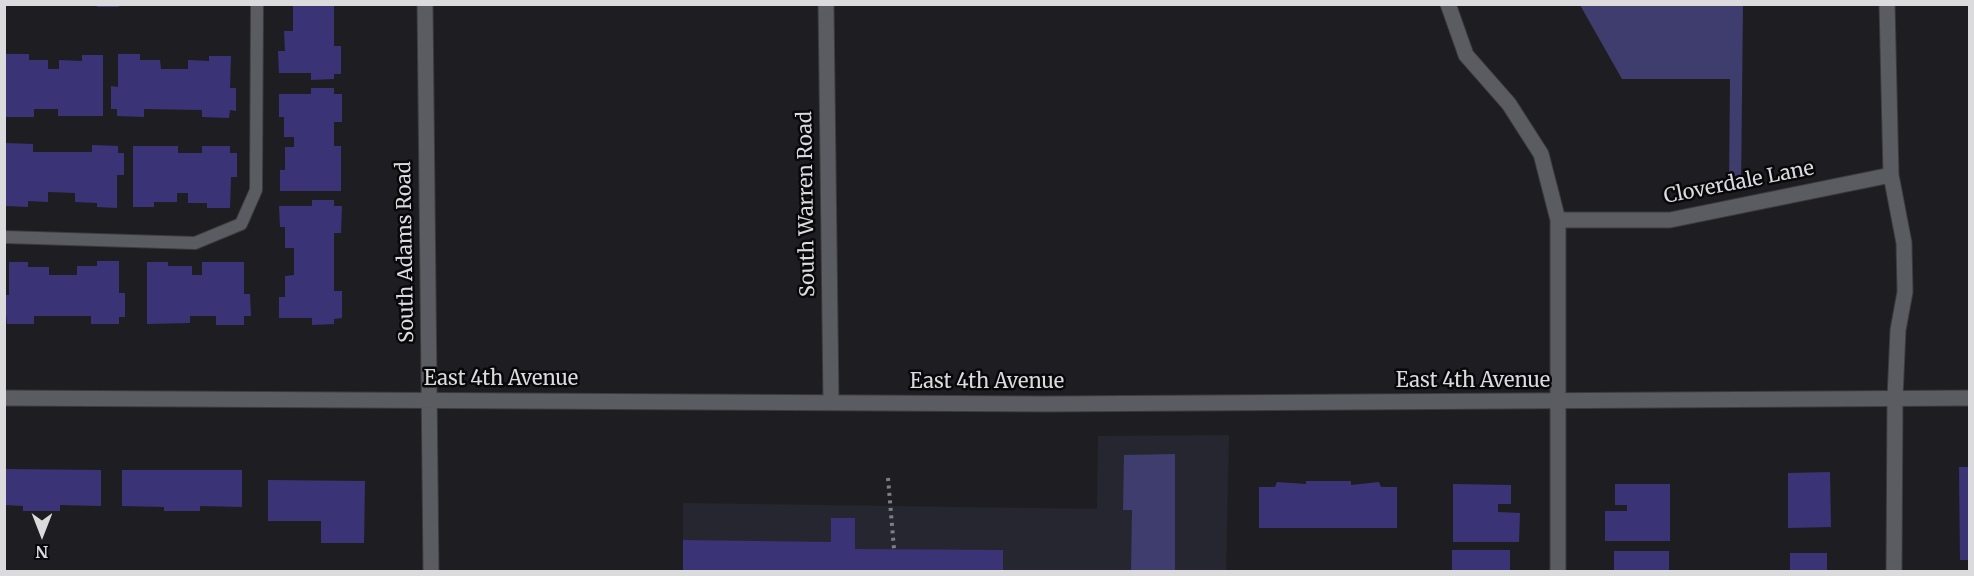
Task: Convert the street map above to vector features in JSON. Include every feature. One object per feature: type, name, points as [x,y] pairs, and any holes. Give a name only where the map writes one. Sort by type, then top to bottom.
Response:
[{"type":"street","name":"South Adams Road","points":[[425,4],[431,572]]},
{"type":"street","name":"South Warren Road","points":[[826,4],[831,402]]},
{"type":"street","points":[[1448,4],[1466,55],[1509,104],[1541,154],[1558,220],[1558,572]]},
{"type":"street","points":[[1887,4],[1891,175],[1904,243],[1905,292],[1898,330],[1895,398],[1894,572]]},
{"type":"street","name":"Cloverdale Lane","points":[[1558,220],[1670,220],[1891,175]]},
{"type":"street","name":"East 4th Avenue","points":[[4,398],[831,402],[1558,402],[1970,399]]},
{"type":"lane","points":[[4,237],[195,243],[241,224],[255,190],[258,4]]},
{"type":"path","points":[[888,478],[893,513],[894,549]]},
{"type":"shaded area","points":[[1580,5],[1743,5],[1741,188],[1729,190],[1730,79],[1622,79]]},
{"type":"shaded area","points":[[1229,435],[1226,571],[683,572],[683,503],[1097,509],[1098,436]]},
{"type":"shaded area","points":[[1175,454],[1175,571],[1131,571],[1132,510],[1123,510],[1124,455]]},
{"type":"building","points":[[97,4],[119,4],[119,7],[97,7]]},
{"type":"building","points":[[293,4],[334,4],[334,46],[341,46],[341,74],[334,74],[334,79],[311,80],[311,73],[279,73],[278,51],[285,51],[284,31],[293,31]]},
{"type":"building","points":[[6,54],[29,54],[29,60],[48,60],[48,69],[59,69],[59,60],[82,61],[82,55],[103,55],[103,116],[58,116],[58,109],[34,109],[34,117],[6,117]]},
{"type":"building","points":[[118,54],[140,54],[140,60],[160,60],[161,69],[188,69],[188,60],[209,61],[209,56],[231,56],[230,88],[236,88],[236,111],[230,110],[229,118],[202,117],[202,110],[144,109],[144,117],[117,116],[117,109],[111,109],[111,86],[118,87]]},
{"type":"building","points":[[311,88],[334,88],[334,94],[342,94],[342,122],[334,122],[334,146],[341,146],[341,191],[280,191],[280,170],[285,170],[285,147],[294,147],[294,137],[284,137],[284,117],[279,117],[279,94],[311,94]]},
{"type":"building","points":[[6,143],[33,144],[33,152],[92,152],[92,145],[118,146],[118,153],[124,153],[124,175],[117,175],[117,208],[97,207],[97,203],[75,202],[75,193],[48,192],[48,202],[28,201],[28,207],[6,206]]},
{"type":"building","points":[[133,146],[178,146],[178,153],[202,153],[202,146],[230,146],[230,153],[237,153],[237,177],[231,177],[230,208],[207,208],[207,203],[188,203],[188,193],[177,193],[177,202],[154,202],[154,207],[133,207]]},
{"type":"building","points":[[312,200],[334,200],[334,206],[342,206],[341,233],[334,233],[334,291],[342,291],[342,318],[334,319],[334,324],[312,325],[312,318],[279,318],[279,297],[285,297],[285,276],[294,275],[294,248],[285,248],[285,227],[280,227],[279,206],[312,206]]},
{"type":"building","points":[[97,261],[119,261],[119,293],[125,293],[125,317],[119,317],[119,324],[91,324],[91,316],[34,316],[34,324],[7,324],[4,295],[9,295],[9,262],[28,262],[28,267],[49,267],[49,275],[77,275],[77,266],[97,266]]},
{"type":"building","points":[[147,262],[168,262],[168,266],[192,266],[192,275],[202,275],[202,262],[244,262],[244,294],[250,294],[251,316],[244,316],[244,325],[216,325],[216,316],[190,316],[190,323],[147,324]]},
{"type":"building","points":[[1959,467],[1970,467],[1970,560],[1960,560]]},
{"type":"building","points":[[4,469],[101,470],[101,506],[60,505],[60,511],[23,511],[23,506],[4,505]]},
{"type":"building","points":[[122,470],[242,470],[242,507],[200,506],[200,511],[164,511],[164,507],[122,506]]},
{"type":"building","points":[[1830,472],[1831,527],[1788,528],[1788,473]]},
{"type":"building","points":[[268,480],[365,481],[364,543],[321,543],[321,521],[268,521]]},
{"type":"building","points":[[1306,481],[1351,481],[1351,485],[1379,482],[1381,487],[1397,487],[1397,528],[1259,528],[1259,487],[1275,487],[1277,482],[1306,484]]},
{"type":"building","points":[[1453,484],[1511,485],[1511,504],[1498,504],[1498,512],[1520,513],[1519,542],[1453,542]]},
{"type":"building","points":[[1615,484],[1670,484],[1670,541],[1605,541],[1605,511],[1627,511],[1627,505],[1615,505]]},
{"type":"building","points":[[831,518],[855,518],[855,549],[1003,550],[1003,572],[683,572],[683,540],[831,542]]},
{"type":"building","points":[[1452,550],[1510,550],[1510,570],[1452,572]]},
{"type":"building","points":[[1614,551],[1669,551],[1669,572],[1614,572]]},
{"type":"building","points":[[1790,553],[1827,553],[1827,572],[1790,572]]}]
